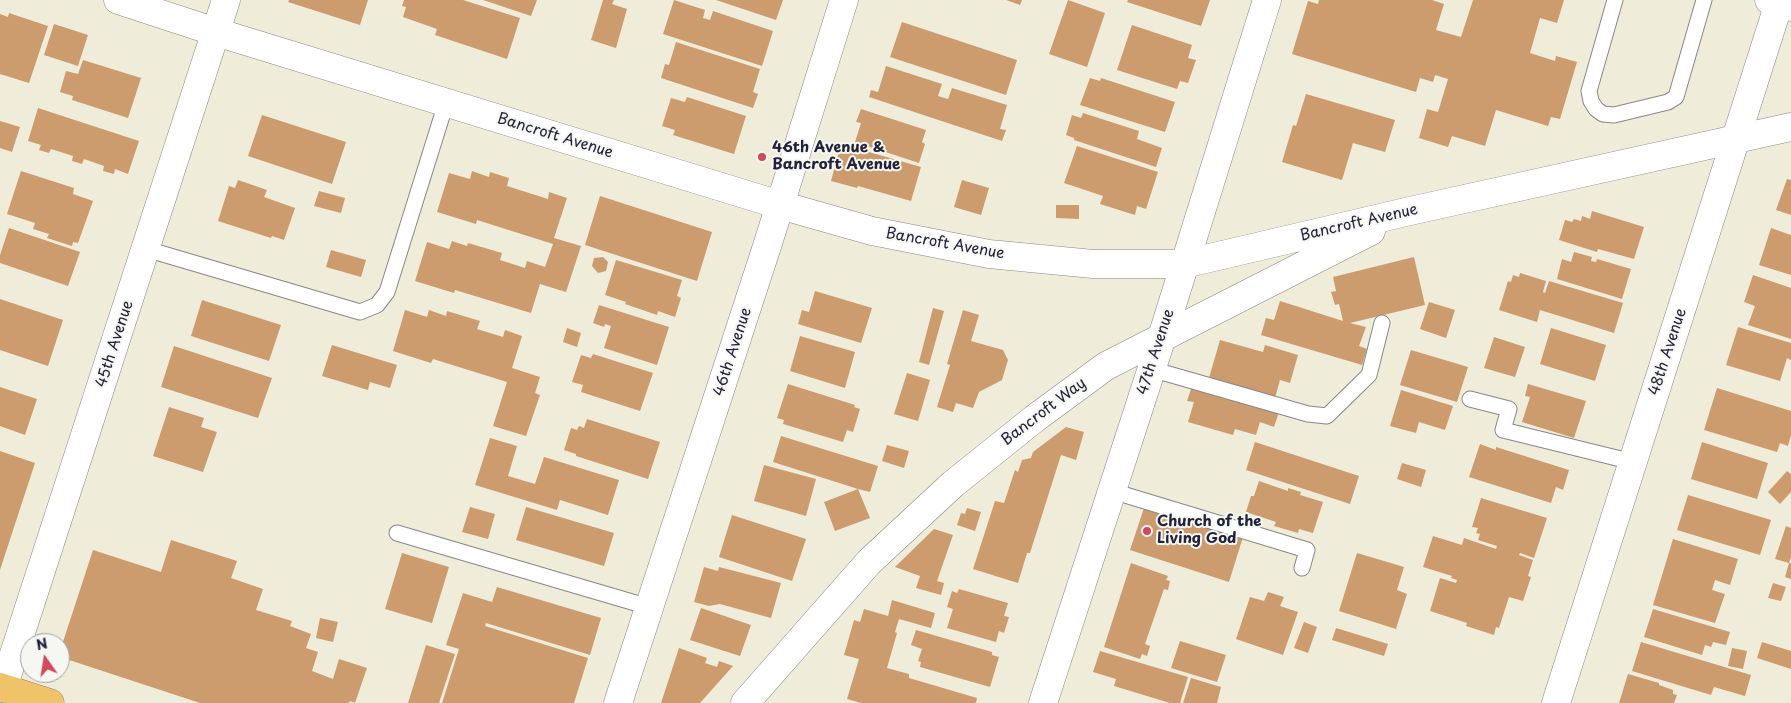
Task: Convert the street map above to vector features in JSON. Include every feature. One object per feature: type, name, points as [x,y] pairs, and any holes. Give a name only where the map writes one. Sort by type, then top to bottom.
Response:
[{"type":"main road","points":[[2,688],[50,703]]},
{"type":"street","name":"Bancroft Avenue","points":[[118,0],[446,103],[780,205],[872,231],[989,254],[1093,264],[1184,264],[1791,127]]},
{"type":"street","name":"45th Avenue","points":[[2,688],[226,0]]},
{"type":"street","name":"46th Avenue","points":[[618,703],[780,205],[844,0]]},
{"type":"street","name":"47th Avenue","points":[[1043,703],[1162,337],[1267,0]]},
{"type":"street","name":"48th Avenue","points":[[1556,703],[1780,3]]},
{"type":"street","name":"Bancroft Way","points":[[745,703],[869,562],[953,484],[1034,419],[1106,366],[1410,212]]},
{"type":"lane","points":[[1615,0],[1589,91],[1591,101],[1596,109],[1603,114],[1614,114],[1668,102],[1676,97],[1704,0]]},
{"type":"lane","points":[[146,249],[360,312],[376,305],[387,292],[446,103]]},
{"type":"lane","points":[[1151,369],[1308,414],[1327,416],[1369,375],[1382,323]]},
{"type":"lane","points":[[1470,399],[1509,409],[1503,430],[1633,462]]},
{"type":"lane","points":[[1112,491],[1307,550],[1302,568]]},
{"type":"lane","points":[[397,533],[649,607]]},
{"type":"building","points":[[289,0],[368,0],[360,25],[288,2]]},
{"type":"building","points":[[404,0],[463,0],[520,18],[507,59],[435,35],[437,29],[403,17],[406,7],[402,6]]},
{"type":"building","points":[[483,0],[537,0],[531,16]]},
{"type":"building","points":[[603,0],[614,0],[612,4],[627,9],[616,48],[591,40]]},
{"type":"building","points":[[674,0],[705,10],[703,18],[710,20],[713,11],[773,31],[762,66],[663,34]]},
{"type":"building","points":[[716,0],[783,0],[776,20]]},
{"type":"building","points":[[1006,0],[1022,0],[1020,5]]},
{"type":"building","points":[[1068,0],[1105,13],[1087,67],[1049,54]]},
{"type":"building","points":[[1128,0],[1210,0],[1201,26],[1127,2]]},
{"type":"building","points":[[1319,0],[1432,0],[1444,4],[1436,30],[1461,37],[1473,0],[1564,0],[1557,23],[1540,18],[1530,53],[1555,61],[1556,56],[1577,62],[1560,119],[1551,117],[1548,126],[1496,110],[1485,146],[1452,136],[1448,147],[1419,138],[1427,109],[1438,112],[1448,79],[1435,75],[1433,82],[1420,78],[1416,92],[1292,54],[1308,1],[1318,4]]},
{"type":"building","points":[[9,13],[48,26],[29,83],[0,74],[0,14],[8,17]]},
{"type":"building","points":[[902,22],[1017,60],[1006,95],[890,57]]},
{"type":"building","points":[[54,24],[88,35],[78,66],[44,55]]},
{"type":"building","points":[[1132,25],[1192,45],[1188,58],[1196,60],[1188,83],[1180,81],[1177,89],[1117,70]]},
{"type":"building","points":[[676,42],[760,69],[753,92],[758,94],[753,108],[661,78],[665,64],[669,65]]},
{"type":"building","points":[[83,60],[141,78],[128,118],[72,100],[73,96],[60,92],[66,71],[78,74]]},
{"type":"building","points":[[886,66],[942,84],[938,96],[948,99],[952,88],[1007,105],[1000,129],[1006,130],[1002,141],[869,97],[871,90],[878,92]]},
{"type":"building","points":[[1090,78],[1100,81],[1101,78],[1175,102],[1165,132],[1080,105]]},
{"type":"building","points":[[1306,94],[1395,120],[1385,152],[1353,143],[1342,180],[1282,162],[1293,125],[1296,126]]},
{"type":"building","points":[[687,97],[746,116],[734,154],[673,135],[675,130],[662,126],[671,98],[685,102]]},
{"type":"building","points":[[38,108],[139,141],[128,174],[115,169],[114,174],[103,171],[104,166],[84,159],[82,164],[72,161],[73,156],[51,149],[49,153],[39,150],[41,145],[28,141]]},
{"type":"building","points":[[861,109],[926,130],[922,142],[925,144],[919,163],[855,142],[861,123],[856,122]]},
{"type":"building","points":[[1083,113],[1139,131],[1137,139],[1162,148],[1156,167],[1074,140],[1074,138],[1066,135],[1072,115],[1081,118]]},
{"type":"building","points":[[262,115],[346,142],[332,184],[248,156]]},
{"type":"building","points":[[0,121],[20,127],[12,152],[0,148]]},
{"type":"building","points":[[841,144],[921,167],[911,201],[858,186],[857,188],[831,181]]},
{"type":"building","points":[[1077,146],[1158,172],[1146,209],[1137,206],[1135,215],[1100,204],[1103,196],[1064,183]]},
{"type":"building","points":[[21,171],[74,188],[73,194],[93,201],[78,243],[73,242],[72,246],[47,238],[49,234],[33,229],[35,223],[7,214]]},
{"type":"building","points":[[472,171],[489,177],[490,172],[509,178],[507,186],[548,199],[549,192],[567,198],[554,238],[581,246],[566,292],[540,284],[531,313],[455,290],[454,293],[415,281],[427,242],[449,249],[452,241],[467,246],[468,243],[502,253],[500,260],[525,268],[527,261],[545,267],[553,244],[477,220],[476,224],[437,212],[449,173],[470,179]]},
{"type":"building","points":[[1787,179],[1791,180],[1791,215],[1776,210]]},
{"type":"building","points":[[238,180],[267,190],[264,197],[295,208],[284,240],[272,236],[271,238],[218,221],[229,186],[235,188]]},
{"type":"building","points":[[962,180],[989,188],[981,215],[954,207]]},
{"type":"building","points":[[319,191],[345,198],[341,213],[314,206]]},
{"type":"building","points":[[600,196],[712,232],[697,281],[585,245]]},
{"type":"building","points":[[1056,205],[1079,205],[1079,219],[1056,218]]},
{"type":"building","points":[[1592,211],[1644,227],[1634,259],[1598,249],[1597,252],[1559,240],[1565,220],[1572,222],[1574,219],[1581,221],[1582,216],[1590,219]]},
{"type":"building","points":[[9,228],[80,252],[68,286],[0,263],[0,255]]},
{"type":"building","points":[[1771,228],[1791,235],[1791,275],[1759,265]]},
{"type":"building","points":[[331,250],[366,260],[361,277],[326,267]]},
{"type":"building","points":[[1574,252],[1592,257],[1591,261],[1596,262],[1597,259],[1631,269],[1622,299],[1557,279],[1562,259],[1571,262]]},
{"type":"building","points":[[603,257],[608,262],[606,271],[598,273],[592,266],[594,258]]},
{"type":"building","points":[[1414,257],[1425,305],[1350,323],[1366,327],[1359,346],[1367,349],[1362,365],[1261,335],[1266,318],[1274,320],[1280,301],[1343,321],[1339,304],[1335,305],[1331,292],[1336,291],[1333,277]]},
{"type":"building","points":[[616,260],[682,280],[677,296],[681,298],[675,317],[658,311],[657,315],[605,295]]},
{"type":"building","points":[[1520,273],[1546,281],[1543,292],[1545,293],[1549,281],[1623,303],[1614,333],[1540,310],[1537,322],[1499,310],[1508,281],[1511,282],[1513,275],[1519,277]]},
{"type":"building","points":[[1753,275],[1791,288],[1791,339],[1748,325],[1755,306],[1744,302]]},
{"type":"building","points":[[815,291],[872,308],[861,343],[798,324],[802,310],[809,312]]},
{"type":"building","points":[[0,299],[63,320],[48,366],[0,350]]},
{"type":"building","points":[[202,300],[281,325],[269,361],[191,336]]},
{"type":"building","points":[[1429,302],[1455,310],[1446,338],[1420,329]]},
{"type":"building","points":[[599,305],[669,327],[657,365],[604,348],[611,326],[605,324],[604,327],[593,323]]},
{"type":"building","points":[[933,308],[944,311],[929,365],[919,362]]},
{"type":"building","points":[[405,310],[427,317],[429,310],[446,316],[447,311],[480,321],[477,329],[503,337],[505,330],[522,336],[512,368],[540,377],[535,393],[540,395],[526,436],[493,426],[507,382],[433,359],[431,363],[393,351]]},
{"type":"building","points":[[963,310],[979,315],[971,341],[1003,350],[1008,360],[1002,380],[979,392],[973,408],[956,403],[953,412],[937,407],[950,365],[947,364]]},
{"type":"building","points":[[1738,327],[1791,343],[1791,360],[1787,358],[1780,381],[1726,365]]},
{"type":"building","points":[[567,328],[581,333],[577,347],[563,342]]},
{"type":"building","points":[[1551,328],[1606,345],[1595,381],[1540,364]]},
{"type":"building","points":[[800,336],[855,352],[845,388],[790,371]]},
{"type":"building","points":[[1494,337],[1525,347],[1515,377],[1484,368]]},
{"type":"building","points":[[1220,340],[1263,352],[1265,345],[1298,355],[1290,383],[1280,380],[1275,398],[1209,378]]},
{"type":"building","points":[[332,345],[397,365],[390,388],[370,382],[368,390],[322,376]]},
{"type":"building","points":[[174,346],[272,378],[258,418],[161,387]]},
{"type":"building","points":[[1411,350],[1468,367],[1457,402],[1400,385]]},
{"type":"building","points":[[593,354],[653,373],[640,411],[581,392],[583,385],[572,382],[581,355],[591,358]]},
{"type":"building","points":[[907,373],[930,380],[918,421],[894,414]]},
{"type":"building","points":[[788,384],[855,405],[854,407],[860,409],[853,432],[847,430],[843,442],[783,424],[784,420],[777,418]]},
{"type":"building","points":[[1528,384],[1586,401],[1574,438],[1522,422],[1530,397],[1525,396]]},
{"type":"building","points":[[1192,386],[1279,412],[1274,427],[1260,422],[1256,435],[1235,429],[1233,435],[1188,422],[1194,402],[1187,401]]},
{"type":"building","points":[[0,387],[37,399],[25,435],[0,426]]},
{"type":"building","points":[[1717,388],[1791,411],[1791,435],[1788,446],[1780,443],[1777,452],[1704,430]]},
{"type":"building","points":[[1401,390],[1453,406],[1445,430],[1419,422],[1416,433],[1390,426]]},
{"type":"building","points":[[169,407],[204,418],[201,427],[217,432],[203,472],[153,456]]},
{"type":"building","points":[[587,419],[660,442],[648,479],[576,456],[576,454],[564,450],[571,428],[577,430],[579,426],[584,428]]},
{"type":"building","points":[[1066,427],[1084,432],[1076,460],[1061,455],[1030,553],[1027,553],[1018,583],[973,569],[995,501],[1004,503],[1015,470],[1018,472],[1022,460],[1031,458],[1033,452]]},
{"type":"building","points":[[781,436],[878,466],[870,492],[773,462]]},
{"type":"building","points":[[490,438],[517,446],[508,476],[535,484],[544,457],[619,480],[608,515],[560,500],[557,510],[475,485]]},
{"type":"building","points":[[1255,442],[1359,476],[1350,504],[1246,470]]},
{"type":"building","points":[[1702,442],[1768,463],[1757,499],[1691,479]]},
{"type":"building","points":[[1480,444],[1496,450],[1496,447],[1569,470],[1563,490],[1556,487],[1551,503],[1469,477]]},
{"type":"building","points":[[887,445],[909,451],[904,468],[882,461]]},
{"type":"building","points":[[0,451],[35,463],[0,570]]},
{"type":"building","points":[[1402,463],[1426,470],[1421,487],[1397,479]]},
{"type":"building","points":[[764,465],[816,479],[806,516],[754,501]]},
{"type":"building","points":[[1787,471],[1791,474],[1791,492],[1780,504],[1768,492]]},
{"type":"building","points":[[1259,481],[1288,491],[1288,488],[1301,492],[1300,495],[1323,502],[1313,533],[1299,529],[1298,533],[1274,526],[1276,522],[1246,512],[1251,496],[1254,496]]},
{"type":"building","points":[[858,489],[870,518],[835,531],[824,502]]},
{"type":"building","points":[[1688,495],[1771,520],[1760,555],[1677,530]]},
{"type":"building","points":[[1481,498],[1547,518],[1534,558],[1520,553],[1519,555],[1533,560],[1528,576],[1531,577],[1523,601],[1509,597],[1499,628],[1496,627],[1494,635],[1466,626],[1467,623],[1430,611],[1440,578],[1456,583],[1457,580],[1451,578],[1452,576],[1423,567],[1433,536],[1462,545],[1464,538],[1496,549],[1497,546],[1478,540],[1480,534],[1476,533],[1478,528],[1472,527]]},
{"type":"building","points":[[1145,505],[1243,537],[1229,582],[1130,550]]},
{"type":"building","points":[[470,507],[495,514],[488,539],[462,532]]},
{"type":"building","points":[[526,507],[614,533],[604,566],[516,540]]},
{"type":"building","points":[[967,508],[981,512],[975,531],[957,525],[961,513],[965,514]]},
{"type":"building","points":[[732,515],[806,539],[792,581],[719,557]]},
{"type":"building","points":[[1786,526],[1791,528],[1791,557],[1789,563],[1775,559]]},
{"type":"building","points":[[934,529],[953,535],[937,581],[944,583],[941,595],[916,588],[920,576],[895,567]]},
{"type":"building","points":[[1673,539],[1738,559],[1730,585],[1715,580],[1712,590],[1725,594],[1715,623],[1653,605]]},
{"type":"building","points":[[171,540],[237,561],[231,578],[263,589],[256,610],[292,621],[290,626],[311,634],[306,648],[318,652],[312,671],[333,679],[339,659],[367,668],[355,703],[350,701],[349,703],[200,703],[70,660],[70,633],[66,633],[93,550],[161,572]]},
{"type":"building","points":[[402,553],[449,567],[432,623],[385,609]]},
{"type":"building","points":[[1357,553],[1404,567],[1397,590],[1407,594],[1396,629],[1339,611]]},
{"type":"building","points":[[1131,563],[1168,576],[1166,580],[1170,581],[1168,590],[1164,589],[1145,644],[1150,646],[1147,656],[1142,654],[1140,659],[1104,647]]},
{"type":"building","points":[[1789,563],[1791,563],[1791,579],[1785,577]]},
{"type":"building","points":[[704,567],[718,571],[719,567],[781,583],[771,618],[720,604],[709,606],[694,602]]},
{"type":"building","points":[[1773,583],[1786,587],[1781,601],[1768,598]]},
{"type":"building","points":[[497,587],[601,618],[590,655],[486,623],[485,626],[588,658],[574,703],[442,703],[459,649],[446,645],[463,593],[492,602]]},
{"type":"building","points":[[959,589],[1008,603],[1004,616],[1009,617],[1004,633],[999,631],[996,642],[947,628],[953,609],[947,607],[952,591],[957,593]]},
{"type":"building","points":[[1268,592],[1284,597],[1280,606],[1298,612],[1283,655],[1236,639],[1250,597],[1264,601]]},
{"type":"building","points":[[892,600],[935,613],[931,628],[899,619],[887,668],[909,674],[909,678],[977,698],[976,703],[861,703],[847,699],[859,659],[844,655],[854,620],[860,622],[864,609],[888,616]]},
{"type":"building","points":[[701,608],[751,625],[740,656],[690,640]]},
{"type":"building","points":[[1653,609],[1730,632],[1726,645],[1713,642],[1711,647],[1705,645],[1702,655],[1644,637]]},
{"type":"building","points":[[320,618],[338,622],[333,642],[316,638]]},
{"type":"building","points":[[1304,622],[1317,627],[1308,653],[1294,648]]},
{"type":"building","points":[[1336,628],[1388,644],[1384,656],[1332,640]]},
{"type":"building","points":[[916,630],[992,652],[992,655],[999,657],[990,687],[920,667],[921,662],[918,661],[922,649],[911,645]]},
{"type":"building","points":[[1180,641],[1226,655],[1217,682],[1171,668]]},
{"type":"building","points":[[1641,642],[1751,675],[1745,696],[1714,687],[1711,695],[1632,671]]},
{"type":"building","points":[[1762,642],[1791,651],[1791,669],[1757,658]]},
{"type":"building","points":[[426,645],[455,654],[439,703],[408,703]]},
{"type":"building","points":[[679,648],[707,658],[705,663],[717,667],[719,661],[733,666],[700,703],[661,703]]},
{"type":"building","points":[[1732,648],[1747,651],[1743,669],[1728,666]]},
{"type":"building","points":[[1100,651],[1188,677],[1180,703],[1170,703],[1114,686],[1116,679],[1093,672]]},
{"type":"building","points":[[1628,674],[1659,683],[1659,685],[1673,690],[1673,694],[1677,695],[1674,703],[1619,703]]},
{"type":"building","points":[[1191,678],[1221,687],[1217,703],[1183,703]]},
{"type":"place","name":"46th Avenue & Bancroft Avenue","points":[[762,157]]},
{"type":"place","name":"Church of the Living God","points":[[1147,531]]}]
